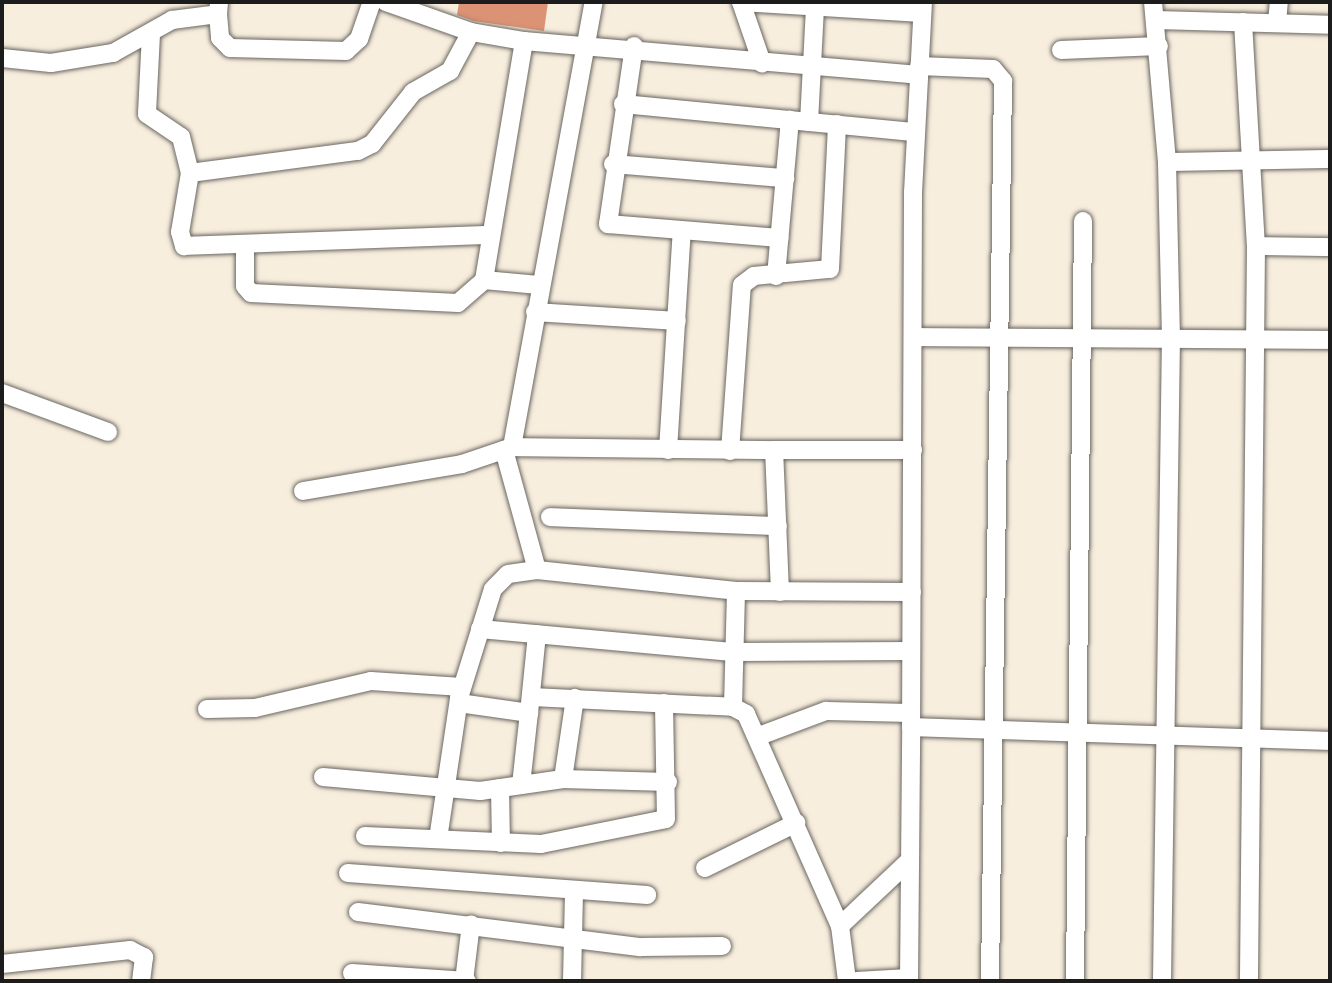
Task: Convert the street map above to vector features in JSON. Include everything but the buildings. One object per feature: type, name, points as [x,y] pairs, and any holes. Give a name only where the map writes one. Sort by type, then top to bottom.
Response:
[{"type":"street","points":[[2,58],[67,62],[113,53],[172,20],[218,8],[220,38],[230,48],[346,51],[359,39],[372,2]]},
{"type":"street","points":[[386,2],[471,32],[524,41],[634,46],[814,69],[1002,74],[990,981]]},
{"type":"street","points":[[537,570],[508,448],[535,312],[582,42],[594,2]]},
{"type":"street","points":[[762,63],[741,2],[815,8],[923,8],[916,132],[909,980],[857,981]]},
{"type":"street","points":[[1153,2],[1157,20],[1167,162],[1171,336],[1168,734],[1162,981]]},
{"type":"street","points":[[1278,23],[1279,2]]},
{"type":"street","points":[[809,122],[814,69],[815,8]]},
{"type":"street","points":[[1157,20],[1330,25]]},
{"type":"street","points":[[1243,22],[1255,156],[1256,246],[1250,981]]},
{"type":"street","points":[[190,173],[358,151],[372,144],[413,92],[450,71],[471,32]]},
{"type":"street","points":[[151,34],[147,114],[181,137],[190,173],[180,232],[184,246],[490,235]]},
{"type":"street","points":[[245,245],[245,286],[251,293],[458,303],[484,280],[524,41]]},
{"type":"street","points":[[634,46],[613,164],[608,224],[779,238]]},
{"type":"street","points":[[1061,50],[1159,46]]},
{"type":"street","points":[[623,104],[916,132]]},
{"type":"street","points":[[776,276],[790,120]]},
{"type":"street","points":[[730,451],[742,285],[749,278],[830,269],[837,124]]},
{"type":"street","points":[[1167,162],[1255,156],[1330,159]]},
{"type":"street","points":[[613,164],[785,178]]},
{"type":"street","points":[[1075,981],[1086,338],[1083,220]]},
{"type":"street","points":[[668,450],[682,230]]},
{"type":"street","points":[[1256,246],[1330,247]]},
{"type":"street","points":[[484,280],[539,285]]},
{"type":"street","points":[[535,312],[677,321]]},
{"type":"street","points":[[914,337],[998,339],[1171,336],[1330,340]]},
{"type":"street","points":[[2,393],[108,432]]},
{"type":"street","points":[[303,491],[462,464],[508,448],[913,450]]},
{"type":"street","points":[[774,450],[780,592]]},
{"type":"street","points":[[550,517],[778,526]]},
{"type":"street","points":[[438,839],[460,695],[480,629],[499,580],[537,570],[736,591],[912,592]]},
{"type":"street","points":[[733,707],[736,591]]},
{"type":"street","points":[[480,629],[735,652],[911,651]]},
{"type":"street","points":[[522,785],[537,634]]},
{"type":"street","points":[[207,709],[255,708],[371,681],[531,705],[575,698],[733,707],[746,714],[759,736],[839,926],[847,981]]},
{"type":"street","points":[[563,779],[575,698]]},
{"type":"street","points":[[365,835],[501,843],[562,842],[660,821],[669,815],[664,703]]},
{"type":"street","points":[[759,736],[826,711],[993,731],[1251,735],[1330,741]]},
{"type":"street","points":[[323,777],[446,787],[500,788],[563,779],[668,782]]},
{"type":"street","points":[[500,788],[501,843]]},
{"type":"street","points":[[705,868],[796,823]]},
{"type":"street","points":[[839,926],[909,860]]},
{"type":"street","points":[[348,873],[647,895]]},
{"type":"street","points":[[572,981],[576,935],[574,890]]},
{"type":"street","points":[[358,912],[576,935],[640,947],[722,946]]},
{"type":"street","points":[[352,973],[466,981],[471,924]]},
{"type":"street","points":[[2,964],[130,950],[144,957],[141,981]]}]
